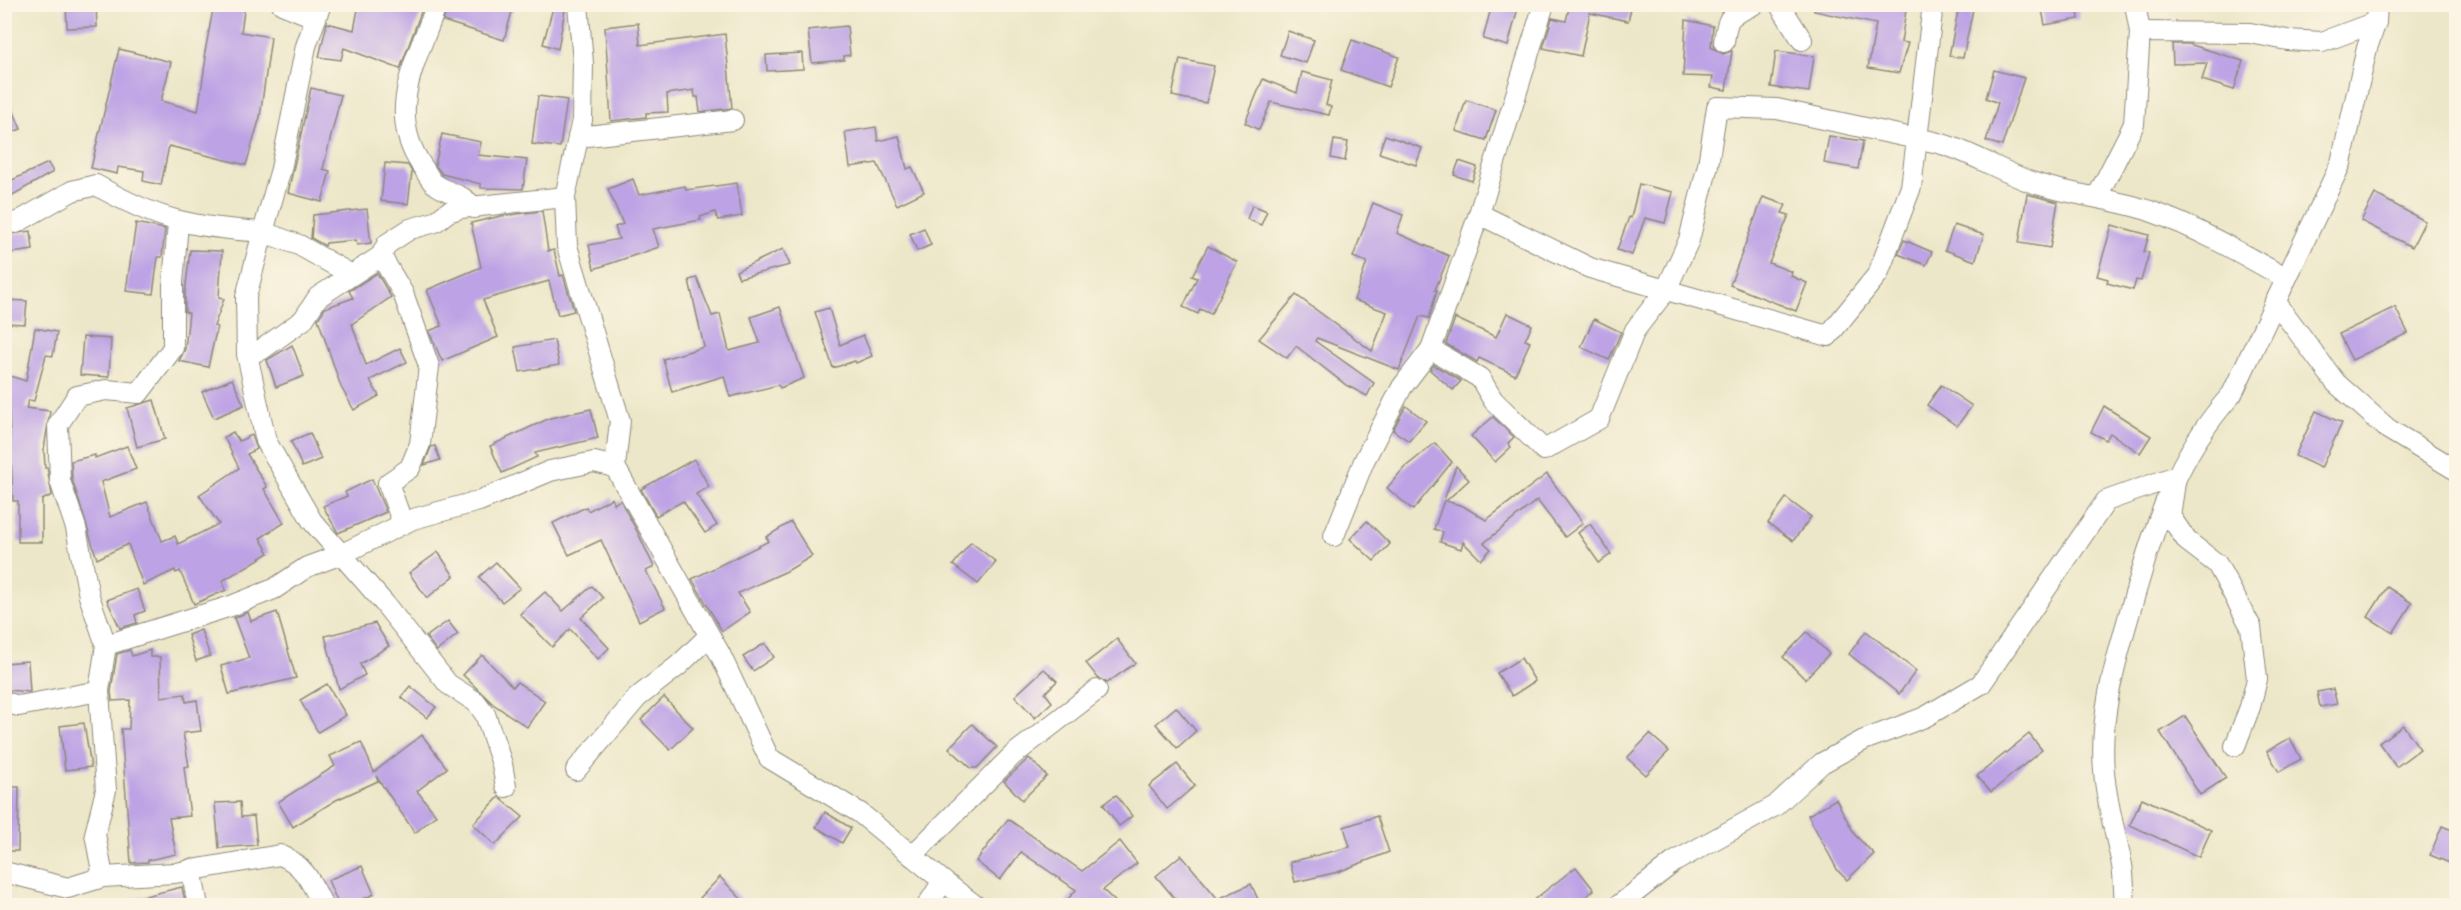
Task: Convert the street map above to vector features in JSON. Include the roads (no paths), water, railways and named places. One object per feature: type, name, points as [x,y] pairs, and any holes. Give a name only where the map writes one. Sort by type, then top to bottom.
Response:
[{"type":"street","points":[[282,4],[318,11],[294,96],[281,170],[246,297],[247,354],[266,441],[312,521],[384,603],[448,684],[476,702],[485,714],[502,764],[506,787]]},
{"type":"street","points":[[437,4],[423,36],[407,88],[404,121],[406,139],[434,184],[465,197],[474,208]]},
{"type":"street","points":[[578,4],[583,63],[582,120],[565,198],[567,246],[620,421],[615,467],[709,636],[769,758],[860,813],[976,906]]},
{"type":"street","points":[[1334,536],[1364,461],[1402,387],[1431,349],[1479,214],[1544,4]]},
{"type":"street","points":[[1724,42],[1727,21],[1733,13],[1755,4]]},
{"type":"street","points":[[1779,4],[1802,40]]},
{"type":"street","points":[[1479,214],[1590,268],[1828,336],[1878,274],[1911,187],[1933,4]]},
{"type":"street","points":[[2097,197],[2134,124],[2140,32],[2135,4]]},
{"type":"street","points":[[2140,32],[2250,33],[2287,40],[2322,42],[2376,13]]},
{"type":"street","points":[[2125,906],[2123,868],[2104,773],[2106,702],[2113,667],[2151,537],[2176,476],[2207,423],[2232,394],[2341,163],[2376,13]]},
{"type":"street","points":[[1431,349],[1480,378],[1493,400],[1544,450],[1599,419],[1635,330],[1666,290],[1689,240],[1708,165],[1717,107],[1777,109],[1917,139],[1938,141],[1969,153],[2010,174],[2060,192],[2097,197],[2149,211],[2211,236],[2285,278]]},
{"type":"street","points":[[578,137],[733,120]]},
{"type":"street","points":[[4,221],[16,223],[72,191],[96,185],[127,203],[178,223],[263,232],[299,245],[350,274]]},
{"type":"street","points":[[247,354],[261,350],[303,320],[318,297],[350,274],[381,256],[387,244],[410,229],[435,222],[448,212],[565,198]]},
{"type":"street","points":[[103,877],[95,834],[106,790],[99,691],[106,645],[89,596],[76,528],[60,481],[58,425],[76,396],[106,390],[139,393],[173,348],[173,283],[178,223]]},
{"type":"street","points":[[381,256],[386,269],[403,293],[429,366],[420,444],[410,468],[388,483],[403,524]]},
{"type":"street","points":[[2275,301],[2336,384],[2388,429],[2457,470]]},
{"type":"street","points":[[106,645],[231,606],[274,589],[307,567],[342,554],[403,524],[479,501],[550,471],[594,462],[615,467]]},
{"type":"street","points":[[2176,476],[2170,516],[2187,540],[2217,564],[2251,627],[2257,679],[2250,707],[2235,746]]},
{"type":"street","points":[[1618,906],[1674,862],[1775,806],[1822,763],[1863,740],[1926,717],[1981,684],[2106,501],[2176,476]]},
{"type":"street","points":[[576,770],[638,698],[679,665],[709,636]]},
{"type":"street","points":[[912,856],[1013,755],[1097,690]]},
{"type":"street","points":[[4,702],[19,706],[99,691]]},
{"type":"street","points":[[4,872],[68,888],[103,877],[191,869],[280,855],[295,861],[309,877],[324,906]]},
{"type":"street","points":[[191,869],[198,906]]},
{"type":"street","points":[[927,906],[943,881]]}]
